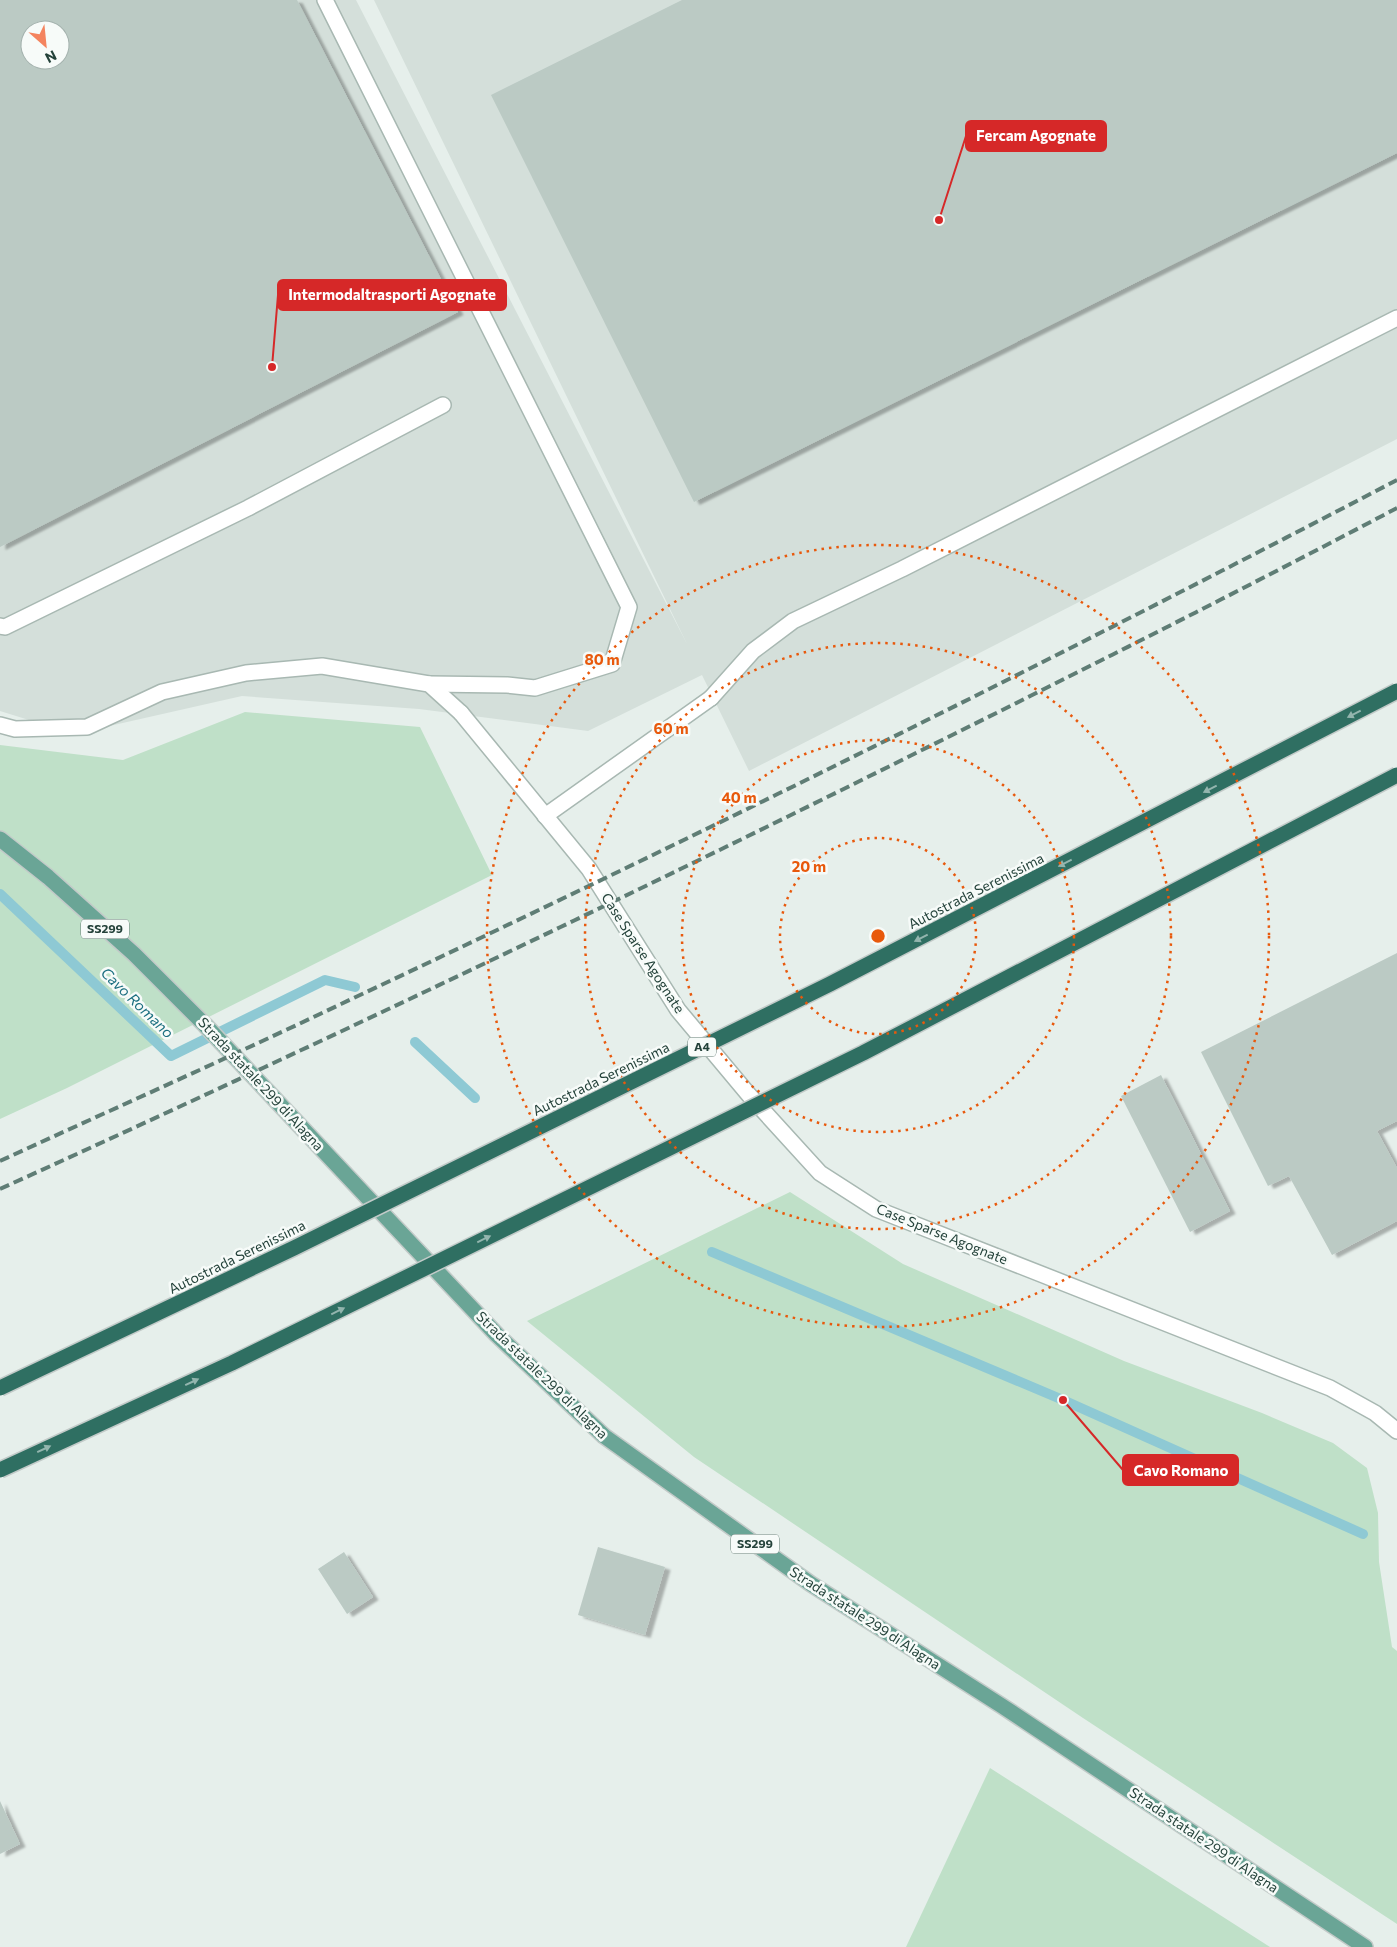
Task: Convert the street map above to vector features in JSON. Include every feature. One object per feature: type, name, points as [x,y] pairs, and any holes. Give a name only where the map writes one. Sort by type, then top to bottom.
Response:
[{"type":"highway","name":"Autostrada Serenissima","points":[[0,1388],[303,1244],[830,984],[1397,692]]},
{"type":"highway","points":[[0,1470],[232,1364],[863,1053],[1397,775]]},
{"type":"main road","name":"Strada statale 299 di Alagna","points":[[0,839],[48,877],[98,922],[205,1024],[497,1334],[604,1436],[811,1584],[1002,1706],[1365,1947]]},
{"type":"street","points":[[0,725],[15,729],[87,727],[162,692],[246,674],[322,666],[429,684],[535,688],[612,664],[629,607],[325,0]]},
{"type":"street","points":[[545,816],[711,698],[753,651],[793,621],[902,569],[1397,318]]},
{"type":"street","points":[[0,626],[5,627],[248,508],[443,405]]},
{"type":"street","name":"Case Sparse Agognate","points":[[429,684],[461,713],[589,869],[678,1010],[749,1094],[820,1173],[876,1209],[1330,1388],[1376,1413],[1397,1431]]},
{"type":"shaded area","points":[[0,0],[356,0],[687,644],[374,0],[1397,0],[1397,439],[749,771],[702,675],[588,731],[419,709],[242,696],[74,734],[0,711]]},
{"type":"green space","points":[[245,712],[420,727],[492,875],[67,1088],[0,1119],[0,745],[123,760]]},
{"type":"green space","points":[[790,1192],[903,1264],[1124,1361],[1262,1413],[1333,1443],[1367,1468],[1378,1513],[1379,1562],[1392,1647],[1397,1651],[1397,1924],[1083,1718],[694,1457],[527,1321]]},
{"type":"green space","points":[[990,1768],[1270,1947],[906,1947]]},
{"type":"building","points":[[0,0],[297,0],[458,312],[0,547]]},
{"type":"building","points":[[682,0],[1397,0],[1397,153],[694,502],[491,95]]},
{"type":"building","points":[[1397,953],[1397,1121],[1377,1131],[1397,1168],[1397,1221],[1332,1255],[1289,1176],[1268,1186],[1201,1052]]},
{"type":"building","points":[[1161,1075],[1230,1211],[1190,1232],[1121,1096]]},
{"type":"building","points":[[598,1547],[665,1567],[645,1635],[578,1615]]},
{"type":"building","points":[[344,1552],[373,1597],[347,1614],[318,1569]]},
{"type":"building","points":[[0,1801],[20,1844],[0,1854]]},
{"type":"waterway","name":"Cavo Romano","points":[[0,894],[171,1056],[325,980],[355,987]]},
{"type":"waterway","name":"Cavo Romano","points":[[415,1042],[475,1098]]},
{"type":"waterway","name":"Cavo Romano","points":[[712,1252],[1063,1400],[1363,1534]]},
{"type":"railway","points":[[0,1161],[299,1024],[739,813],[1004,682],[1397,480]]},
{"type":"railway","points":[[0,1189],[229,1084],[684,867],[1093,664],[1397,508]]},
{"type":"place","name":"Fercam Agognate","points":[[939,220]]},
{"type":"place","name":"Intermodaltrasporti Agognate","points":[[272,367]]},
{"type":"place","name":"Cavo Romano","points":[[1063,1400]]}]
